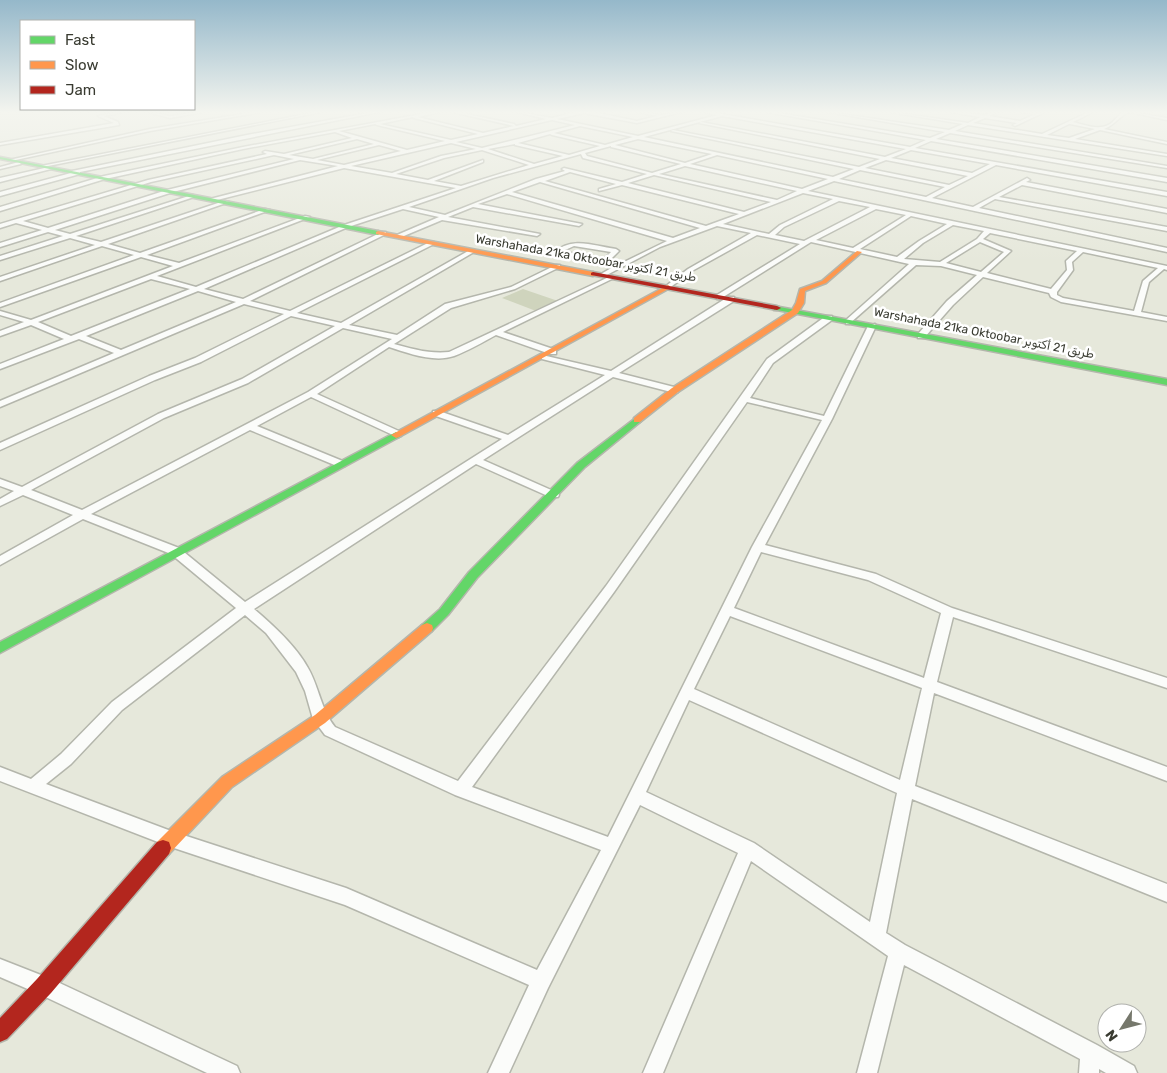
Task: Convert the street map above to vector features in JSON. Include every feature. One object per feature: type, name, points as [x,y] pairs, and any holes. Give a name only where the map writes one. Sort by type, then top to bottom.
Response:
[{"type":"street","name":"Warshahada 21ka Oktoobar طريق 21 أكتوبر","points":[[16,161],[472,251],[558,266],[610,270],[668,287],[1167,382]]},
{"type":"street","points":[[0,180],[75,161]]},
{"type":"street","points":[[0,194],[75,173],[130,161]]},
{"type":"street","points":[[0,210],[104,178],[183,161]]},
{"type":"street","points":[[0,226],[137,184],[240,161]]},
{"type":"street","points":[[0,245],[170,191],[290,161]]},
{"type":"street","points":[[318,161],[463,187]]},
{"type":"street","points":[[213,199],[366,161]]},
{"type":"street","points":[[392,174],[429,161]]},
{"type":"street","points":[[429,181],[481,161]]},
{"type":"street","points":[[521,161],[535,165]]},
{"type":"street","points":[[0,367],[197,289],[348,226],[463,187],[550,161]]},
{"type":"street","points":[[601,161],[776,201]]},
{"type":"street","points":[[675,161],[801,191],[1165,268]]},
{"type":"street","points":[[601,190],[690,161]]},
{"type":"street","points":[[750,161],[1167,250]]},
{"type":"street","points":[[826,161],[951,187]]},
{"type":"street","points":[[389,345],[418,353],[441,356],[451,354],[497,333],[640,254],[878,161]]},
{"type":"street","points":[[902,161],[972,174]]},
{"type":"street","points":[[978,161],[1167,194]]},
{"type":"street","points":[[974,209],[1059,161]]},
{"type":"street","points":[[1059,161],[1167,180]]},
{"type":"street","points":[[1132,161],[1167,167]]},
{"type":"street","points":[[926,199],[994,164]]},
{"type":"street","points":[[564,168],[745,214]]},
{"type":"street","points":[[399,236],[472,205],[538,180],[571,170]]},
{"type":"street","points":[[538,180],[705,228]]},
{"type":"street","points":[[1021,182],[1167,210]]},
{"type":"street","points":[[506,192],[672,240]]},
{"type":"street","points":[[0,258],[194,196]]},
{"type":"street","points":[[996,198],[1167,229]]},
{"type":"street","points":[[771,235],[782,226],[838,199]]},
{"type":"street","points":[[0,279],[226,202]]},
{"type":"street","points":[[472,205],[579,224]]},
{"type":"street","points":[[720,296],[805,243],[813,241],[877,206]]},
{"type":"street","points":[[404,208],[442,217],[537,234]]},
{"type":"street","points":[[0,305],[267,210]]},
{"type":"street","points":[[0,1032],[44,986],[171,839],[227,782],[320,719],[444,612],[473,575],[554,495],[581,465],[676,390],[795,311],[800,302],[802,290],[824,282],[856,252],[912,213]]},
{"type":"street","points":[[0,216],[181,266]]},
{"type":"street","points":[[0,334],[307,217]]},
{"type":"street","points":[[898,260],[921,242],[954,222]]},
{"type":"street","points":[[715,224],[805,243]]},
{"type":"street","points":[[941,264],[979,240],[990,230]]},
{"type":"street","points":[[0,404],[244,300],[384,233]]},
{"type":"street","points":[[0,648],[175,551],[549,355],[668,287],[690,270],[756,234]]},
{"type":"street","points":[[921,336],[950,303],[1008,251],[979,240]]},
{"type":"street","points":[[813,241],[856,252],[914,263],[941,264],[1053,292]]},
{"type":"street","points":[[0,447],[152,378],[198,360],[432,242]]},
{"type":"street","points":[[574,244],[616,251],[610,270],[561,255],[558,252],[574,244]]},
{"type":"street","points":[[1053,292],[1070,270],[1069,261],[1082,250]]},
{"type":"street","points":[[0,502],[161,416],[245,381],[472,251]]},
{"type":"street","points":[[849,322],[914,263]]},
{"type":"street","points":[[0,561],[81,515],[311,394],[455,303],[513,288],[558,266]]},
{"type":"street","points":[[1137,314],[1146,281],[1165,268]]},
{"type":"street","points":[[152,277],[291,314],[399,338]]},
{"type":"street","points":[[1053,292],[1053,296],[1061,300],[1167,319]]},
{"type":"street","points":[[33,786],[66,759],[117,706],[244,609],[298,572],[475,460],[512,439],[610,374],[731,299]]},
{"type":"street","points":[[0,312],[122,353]]},
{"type":"street","points":[[461,790],[745,400],[770,361],[829,318]]},
{"type":"street","points":[[498,1073],[541,981],[612,846],[758,547],[827,418],[872,326]]},
{"type":"street","points":[[497,333],[549,355],[610,374],[676,390]]},
{"type":"street","points":[[311,394],[398,434]]},
{"type":"street","points":[[745,400],[827,418]]},
{"type":"street","points":[[436,413],[512,439]]},
{"type":"street","points":[[251,427],[341,464]]},
{"type":"street","points":[[475,460],[554,495]]},
{"type":"street","points":[[0,482],[21,492],[175,551],[271,630],[302,669],[312,691],[320,719],[330,731],[461,790],[612,846]]},
{"type":"street","points":[[758,547],[872,577],[948,611],[1167,683]]},
{"type":"street","points":[[727,610],[1167,774]]},
{"type":"street","points":[[876,938],[905,789],[928,686],[948,611]]},
{"type":"street","points":[[686,692],[905,789],[1167,893]]},
{"type":"street","points":[[0,774],[171,839],[346,897],[541,981]]},
{"type":"street","points":[[636,795],[748,848],[898,952],[1127,1073]]},
{"type":"street","points":[[653,1073],[748,848]]},
{"type":"street","points":[[866,1073],[898,952]]},
{"type":"street","points":[[0,968],[44,986],[230,1073]]},
{"type":"street","points":[[1089,1073],[1090,1052]]},
{"type":"green space","points":[[523,289],[558,301],[536,311],[502,298]]},
{"type":"traffic: fast","points":[[15,161],[378,233]]},
{"type":"traffic: fast","points":[[777,308],[1167,382]]},
{"type":"traffic: fast","points":[[427,628],[444,612],[473,575],[581,465],[637,420]]},
{"type":"traffic: fast","points":[[0,648],[396,435]]},
{"type":"traffic: slow","points":[[378,233],[593,274]]},
{"type":"traffic: slow","points":[[637,420],[675,390],[795,311],[800,303],[802,290],[824,282],[859,252]]},
{"type":"traffic: slow","points":[[396,435],[668,287]]},
{"type":"traffic: slow","points":[[163,848],[227,782],[320,719],[427,628]]},
{"type":"traffic: jam","points":[[593,274],[777,308]]},
{"type":"traffic: jam","points":[[0,1032],[44,986],[163,848]]}]
